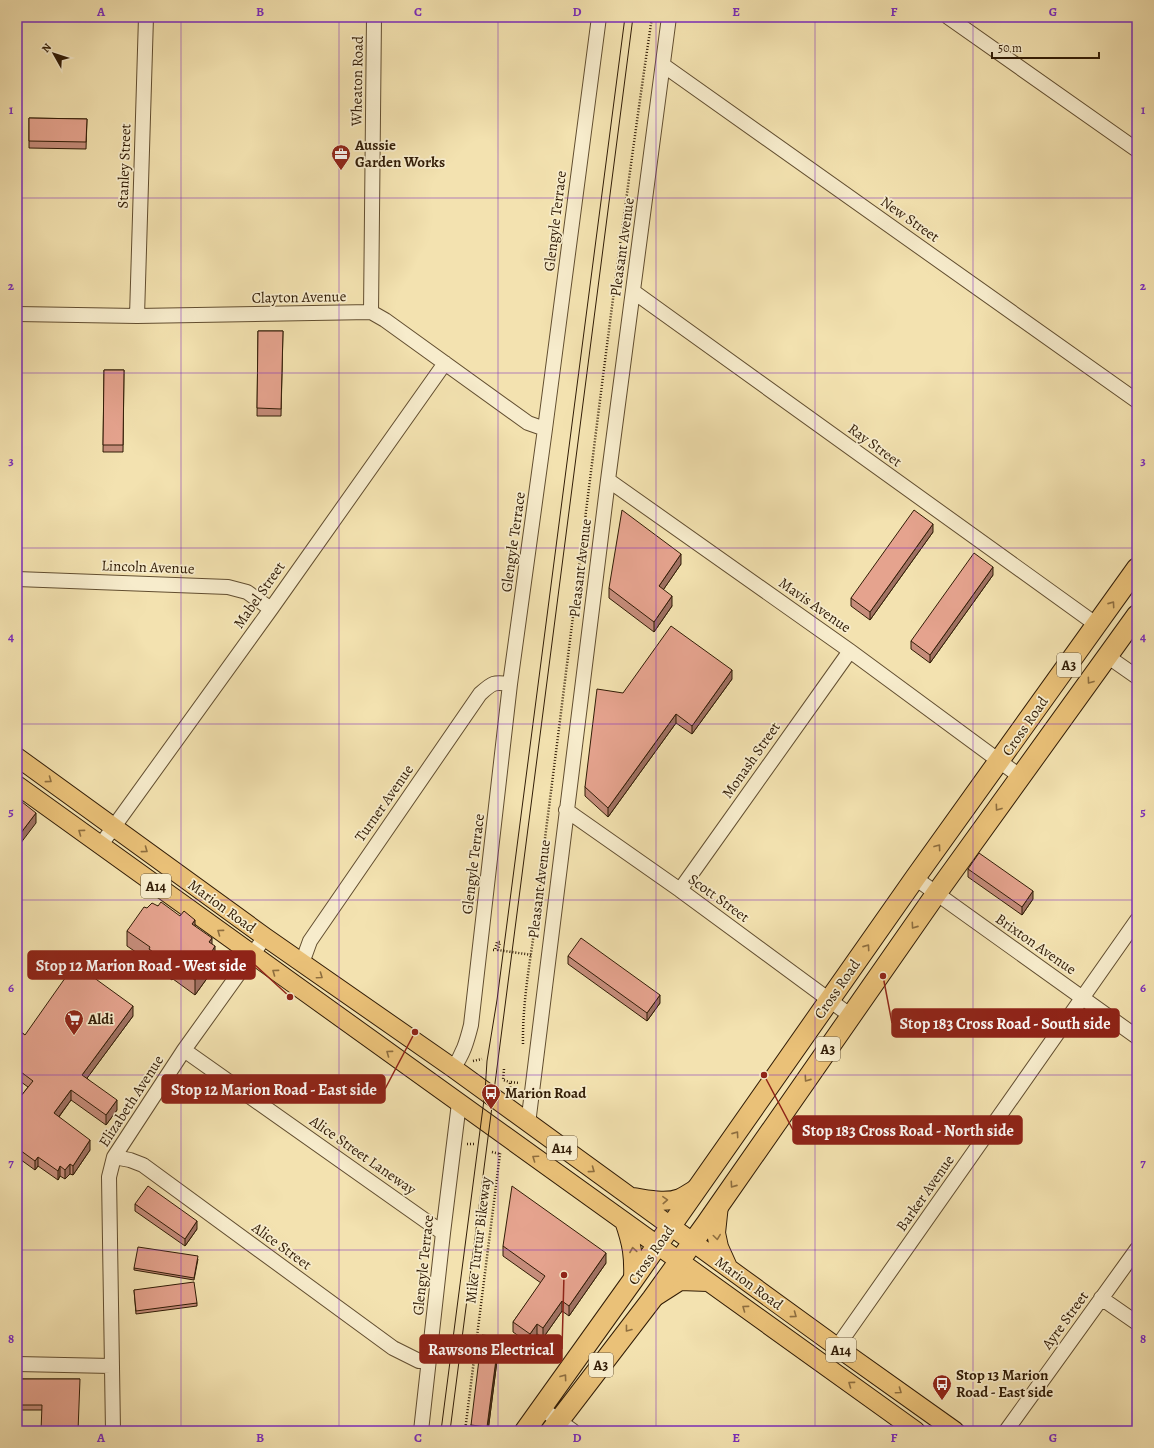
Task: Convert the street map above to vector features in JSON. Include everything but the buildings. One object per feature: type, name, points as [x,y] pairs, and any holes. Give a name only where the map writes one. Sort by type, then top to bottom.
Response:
[{"type":"highway","name":"Cross Road","points":[[525,1431],[658,1245],[915,878],[1137,568]]},
{"type":"highway","name":"Cross Road","points":[[561,1428],[936,894],[1137,615]]},
{"type":"main road","name":"Marion Road","points":[[17,757],[265,937],[453,1068],[528,1124],[955,1431]]},
{"type":"main road","name":"Marion Road","points":[[17,786],[459,1103],[505,1147],[624,1221],[916,1431]]},
{"type":"main road","points":[[631,1197],[669,1200],[679,1198],[698,1188]]},
{"type":"main road","points":[[719,1205],[716,1233],[719,1247],[729,1268]]},
{"type":"main road","points":[[624,1221],[632,1242],[634,1259],[633,1280]]},
{"type":"main road","points":[[652,1298],[680,1281],[708,1282]]},
{"type":"street","name":"Stanley Street","points":[[137,316],[146,17]]},
{"type":"street","name":"Wheaton Road","points":[[371,312],[374,17]]},
{"type":"street","name":"Glengyle Terrace","points":[[453,1068],[464,1050],[471,1025],[510,684],[599,17]]},
{"type":"street","name":"Pleasant Avenue","points":[[528,1124],[608,480],[634,292],[669,17]]},
{"type":"street","points":[[948,17],[1137,150]]},
{"type":"street","name":"New Street","points":[[663,65],[1137,401]]},
{"type":"street","name":"Ray Street","points":[[634,292],[1097,625]]},
{"type":"street","name":"Clayton Avenue","points":[[17,314],[137,316],[371,312]]},
{"type":"street","points":[[371,312],[385,320],[528,423],[545,429]]},
{"type":"street","name":"Mabel Street","points":[[100,846],[271,609],[445,363]]},
{"type":"street","name":"Mavis Avenue","points":[[608,480],[850,651],[1021,777]]},
{"type":"street","name":"Lincoln Avenue","points":[[17,579],[228,587],[247,592],[271,609]]},
{"type":"street","name":"Monash Street","points":[[680,890],[850,651]]},
{"type":"street","points":[[1108,656],[1137,676]]},
{"type":"street","name":"Turner Avenue","points":[[302,963],[310,941],[480,694],[488,686],[496,682],[510,684]]},
{"type":"street","name":"Scott Street","points":[[566,810],[680,890],[851,1016]]},
{"type":"street","name":"Brixton Avenue","points":[[915,878],[1137,1037]]},
{"type":"street","name":"Barker Avenue","points":[[837,1347],[1137,920]]},
{"type":"street","name":"Elizabeth Avenue","points":[[113,1431],[108,1177],[114,1157],[184,1050],[265,937]]},
{"type":"street","name":"Alice Street Laneway","points":[[184,1050],[443,1233]]},
{"type":"street","name":"Glengyle Terrace","points":[[421,1431],[459,1103]]},
{"type":"street","name":"Alice Street","points":[[114,1157],[130,1160],[143,1165],[393,1348],[419,1361],[429,1361]]},
{"type":"street","name":"Ayre Street","points":[[1006,1431],[1137,1249]]},
{"type":"street","points":[[1102,1298],[1137,1323]]},
{"type":"street","points":[[17,1364],[111,1366]]},
{"type":"street","points":[[541,1408],[561,1428]]},
{"type":"path","points":[[523,1049],[523,1022],[540,897],[542,862],[611,318],[652,17]]},
{"type":"path","points":[[493,943],[492,950],[495,950],[497,942],[500,942],[498,950],[532,954]]},
{"type":"path","points":[[472,1061],[482,1059]]},
{"type":"path","points":[[504,1069],[503,1080],[532,1085]]},
{"type":"path","points":[[517,1083],[519,1076]]},
{"type":"path","points":[[510,1082],[510,1110]]},
{"type":"path","points":[[492,1152],[505,1147]]},
{"type":"path","name":"Mike Turtur Bikeway","points":[[465,1431],[505,1147]]},
{"type":"tram line","points":[[441,1431],[485,1092],[487,1061],[497,1000],[625,17]]},
{"type":"tram line","points":[[450,1431],[633,17]]},
{"type":"place","name":"Aussie Garden Works","points":[[341,171]]},
{"type":"place","name":"Stop 183 Cross Road - South side","points":[[883,976]]},
{"type":"place","name":"Stop 12 Marion Road - West side","points":[[290,997]]},
{"type":"place","name":"Stop 12 Marion Road - East side","points":[[415,1032]]},
{"type":"place","name":"Aldi","points":[[74,1036]]},
{"type":"place","name":"Stop 183 Cross Road - North side","points":[[764,1075]]},
{"type":"place","name":"Marion Road","points":[[491,1110]]},
{"type":"place","name":"Rawsons Electrical","points":[[564,1275]]},
{"type":"place","name":"Stop 13 Marion Road - East side","points":[[942,1401]]}]
